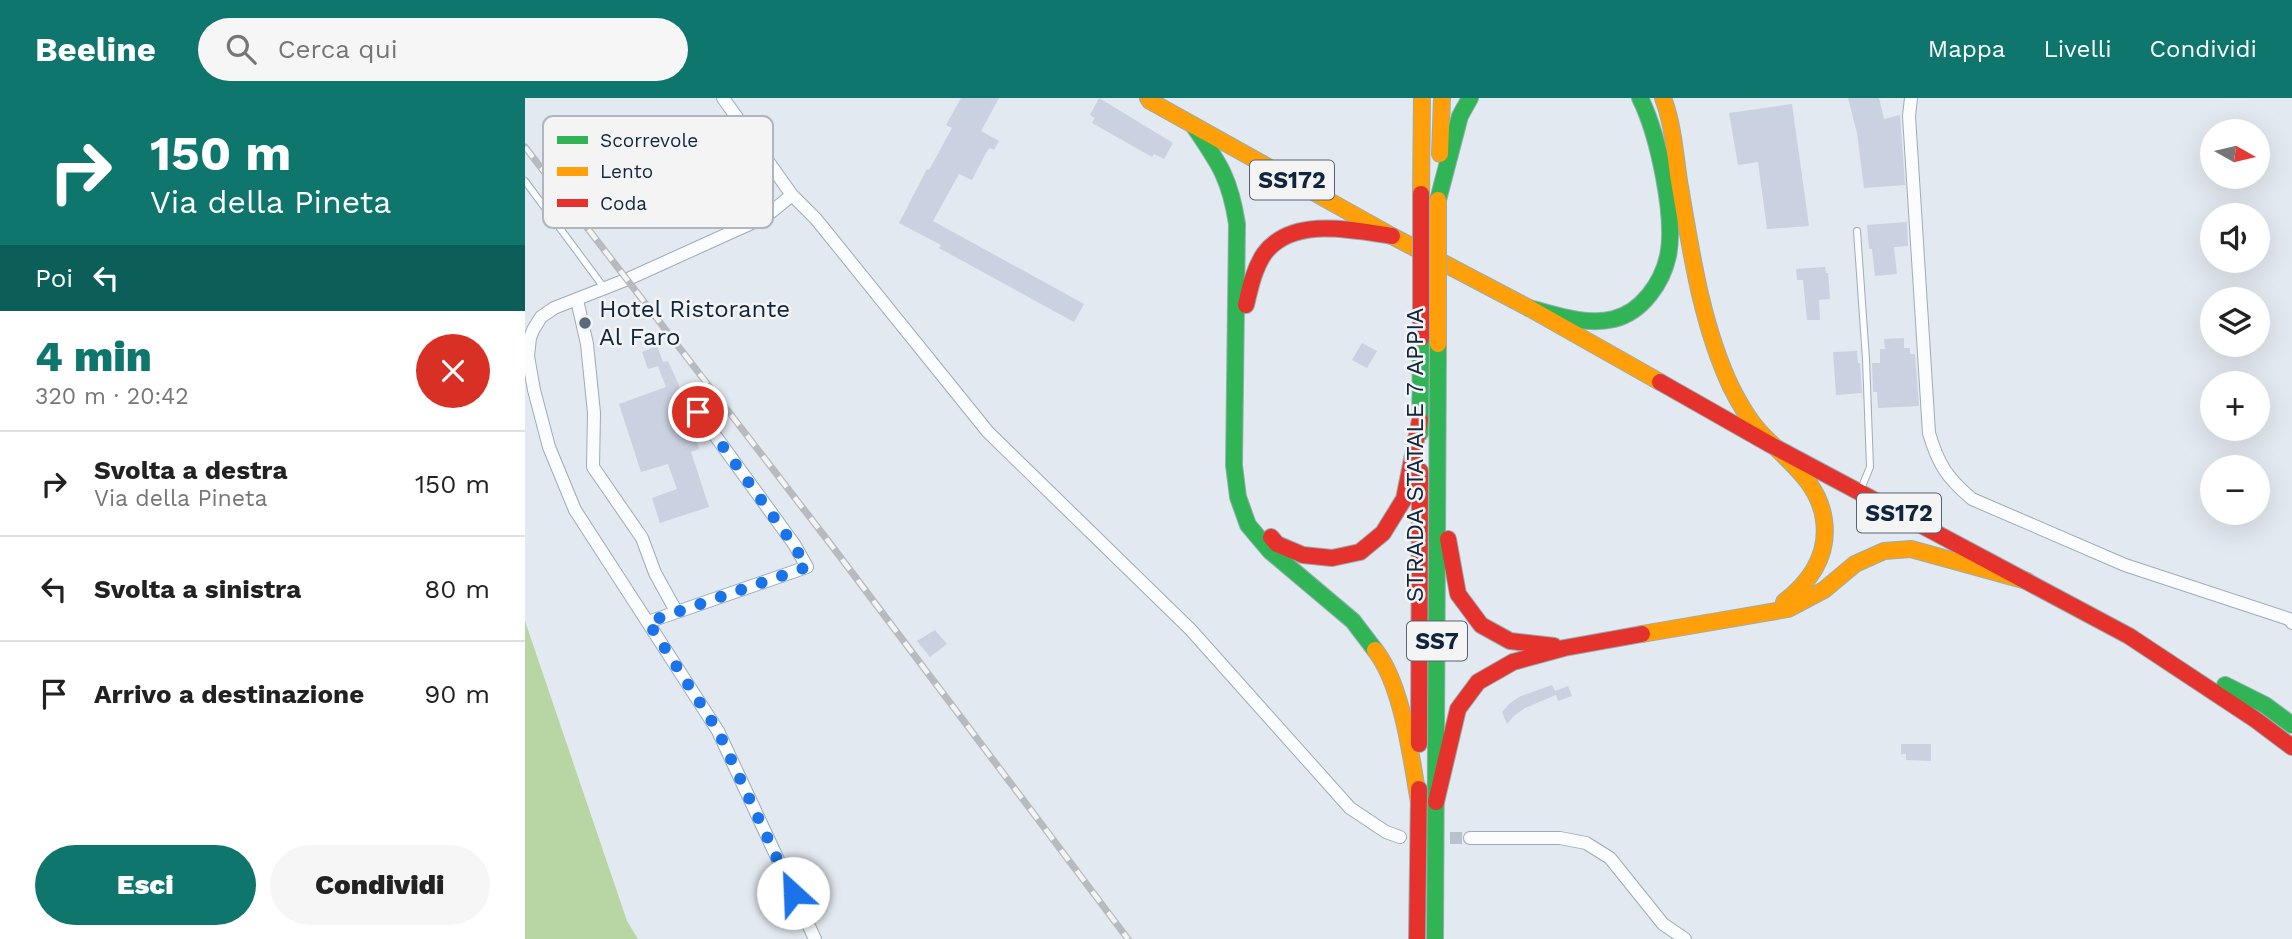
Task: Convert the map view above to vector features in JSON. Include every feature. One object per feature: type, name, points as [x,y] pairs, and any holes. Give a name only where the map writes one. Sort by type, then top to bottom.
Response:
[{"type":"main road","name":"STRADA STATALE 7 APPIA","points":[[1417,939],[1422,98]]},
{"type":"main road","name":"STRADA STATALE 7 APPIA","points":[[1435,939],[1439,200],[1442,98]]},
{"type":"main road","points":[[1439,200],[1460,116],[1470,98]]},
{"type":"main road","points":[[1529,308],[1586,320],[1615,319],[1640,306],[1658,284],[1669,253],[1667,202],[1657,144],[1640,98]]},
{"type":"main road","points":[[1663,98],[1702,306],[1718,361],[1743,411],[1807,480],[1821,505],[1826,537],[1819,565],[1801,590],[1786,601],[1759,614]]},
{"type":"main road","name":"SS172","points":[[1149,99],[1772,445],[2129,636],[2265,705],[2292,725]]},
{"type":"main road","points":[[1193,125],[1220,164],[1233,193],[1237,224],[1234,465],[1238,497],[1248,525],[1270,551],[1353,621],[1382,659],[1403,715],[1419,802]]},
{"type":"main road","points":[[1392,236],[1319,227],[1297,230],[1276,243],[1260,259],[1249,284],[1245,312],[1243,464],[1246,495],[1256,520],[1277,544],[1303,555],[1332,558],[1360,552],[1383,534],[1404,499],[1420,420]]},
{"type":"main road","points":[[1438,484],[1458,594],[1481,625],[1510,641],[1564,648]]},
{"type":"main road","points":[[1436,802],[1458,709],[1478,682],[1513,662],[1564,648],[1788,609],[1824,590],[1856,564],[1884,551],[1911,549],[2027,581]]},
{"type":"main road","name":"SS172","points":[[2129,636],[2292,747]]},
{"type":"street","points":[[723,98],[736,116]]},
{"type":"street","points":[[1911,98],[1909,116],[1929,433],[1937,459],[1951,482],[1972,499],[2125,565],[2289,619],[2292,623]]},
{"type":"street","points":[[773,168],[792,195],[816,219],[988,432],[1191,630],[1350,808],[1386,832],[1400,837]]},
{"type":"street","points":[[773,210],[792,195]]},
{"type":"street","points":[[741,228],[547,312],[533,330],[528,356],[549,447],[575,510],[718,731],[815,939]]},
{"type":"street","points":[[577,300],[587,344],[594,413],[593,467],[642,538],[655,573],[675,611]]},
{"type":"street","points":[[648,622],[807,567],[698,412]]},
{"type":"street","points":[[1470,838],[1560,838],[1587,843],[1610,858],[1663,924],[1685,939]]},
{"type":"lane","points":[[525,181],[543,205]]},
{"type":"lane","points":[[560,228],[605,289]]},
{"type":"lane","points":[[1857,231],[1870,467],[1860,492]]},
{"type":"shaded area","points":[[525,621],[627,921],[638,939],[525,939]]},
{"type":"building","points":[[961,98],[999,98],[981,131],[999,141],[994,150],[990,148],[987,151],[972,180],[959,174],[933,221],[1084,304],[1074,322],[899,223],[952,128],[946,125]]},
{"type":"building","points":[[1099,98],[1173,143],[1164,159],[1154,154],[1152,157],[1092,123],[1095,118],[1090,115]]},
{"type":"building","points":[[1848,98],[1879,98],[1884,119],[1900,115],[1905,185],[1864,188],[1857,133]]},
{"type":"building","points":[[1792,104],[1809,226],[1767,229],[1758,162],[1738,165],[1729,113]]},
{"type":"building","points":[[1907,222],[1908,246],[1894,247],[1897,274],[1875,276],[1867,225]]},
{"type":"building","points":[[1825,267],[1830,299],[1819,300],[1820,320],[1807,320],[1803,280],[1797,280],[1796,269]]},
{"type":"building","points":[[1904,338],[1904,348],[1910,348],[1910,354],[1915,354],[1919,406],[1878,408],[1877,392],[1873,392],[1872,363],[1880,363],[1880,349],[1885,349],[1884,339]]},
{"type":"building","points":[[1362,343],[1377,351],[1367,368],[1352,360]]},
{"type":"building","points":[[657,346],[663,362],[668,361],[678,383],[699,449],[691,452],[709,507],[660,523],[652,498],[677,489],[668,464],[641,472],[619,404],[666,387],[658,366],[648,369],[642,352]]},
{"type":"building","points":[[1857,351],[1862,393],[1836,395],[1833,352]]},
{"type":"building","points":[[935,630],[947,644],[930,657],[917,641]]},
{"type":"building","points":[[1552,685],[1555,691],[1568,686],[1572,696],[1558,701],[1556,695],[1525,708],[1507,724],[1502,712],[1510,703],[1521,696]]},
{"type":"building","points":[[1901,744],[1931,744],[1931,761],[1906,760],[1906,754],[1901,754]]},
{"type":"tunnel","points":[[1432,838],[1470,838]]},
{"type":"railway","points":[[525,147],[543,170]]},
{"type":"railway","points":[[587,228],[832,546],[1128,939]]},
{"type":"traffic: fast","points":[[1438,200],[1460,116],[1470,98]]},
{"type":"traffic: fast","points":[[1529,308],[1582,320],[1603,321],[1633,310],[1656,286],[1668,256],[1670,220],[1659,154],[1640,98]]},
{"type":"traffic: fast","points":[[1193,125],[1227,182],[1237,224],[1234,465],[1238,497],[1248,525],[1270,551],[1353,621],[1375,650]]},
{"type":"traffic: fast","points":[[1420,433],[1421,338]]},
{"type":"traffic: fast","points":[[1435,939],[1438,344]]},
{"type":"traffic: fast","points":[[2225,685],[2265,705],[2292,725]]},
{"type":"traffic: slow","points":[[1421,194],[1422,98]]},
{"type":"traffic: slow","points":[[1440,154],[1442,98]]},
{"type":"traffic: slow","points":[[1663,98],[1671,129],[1698,286],[1721,363],[1748,416],[1808,482],[1821,506],[1825,533],[1824,545],[1816,567],[1802,586],[1784,602]]},
{"type":"traffic: slow","points":[[1150,101],[1660,382]]},
{"type":"traffic: slow","points":[[1438,200],[1438,344]]},
{"type":"traffic: slow","points":[[1642,634],[1788,609],[1824,590],[1855,564],[1884,551],[1911,549],[2027,581]]},
{"type":"traffic: slow","points":[[1375,650],[1385,665],[1399,702],[1419,802]]},
{"type":"traffic: jam","points":[[1421,194],[1421,338]]},
{"type":"traffic: jam","points":[[1246,305],[1255,272],[1264,254],[1276,242],[1290,234],[1306,230],[1341,229],[1392,236]]},
{"type":"traffic: jam","points":[[1660,382],[1771,445],[2129,636]]},
{"type":"traffic: jam","points":[[1271,537],[1277,544],[1303,555],[1332,558],[1360,552],[1383,533],[1404,499],[1420,420]]},
{"type":"traffic: jam","points":[[1419,744],[1420,471]]},
{"type":"traffic: jam","points":[[1448,539],[1458,594],[1481,625],[1510,641],[1554,646]]},
{"type":"traffic: jam","points":[[1436,802],[1458,709],[1478,682],[1513,662],[1564,648],[1642,634]]},
{"type":"traffic: jam","points":[[2129,636],[2292,747]]},
{"type":"traffic: jam","points":[[1417,939],[1419,789]]},
{"type":"place","name":"Hotel Ristorante Al Faro","points":[[585,323]]},
{"type":"route","points":[[698,412],[807,567],[648,622],[718,731],[793,893]]}]
